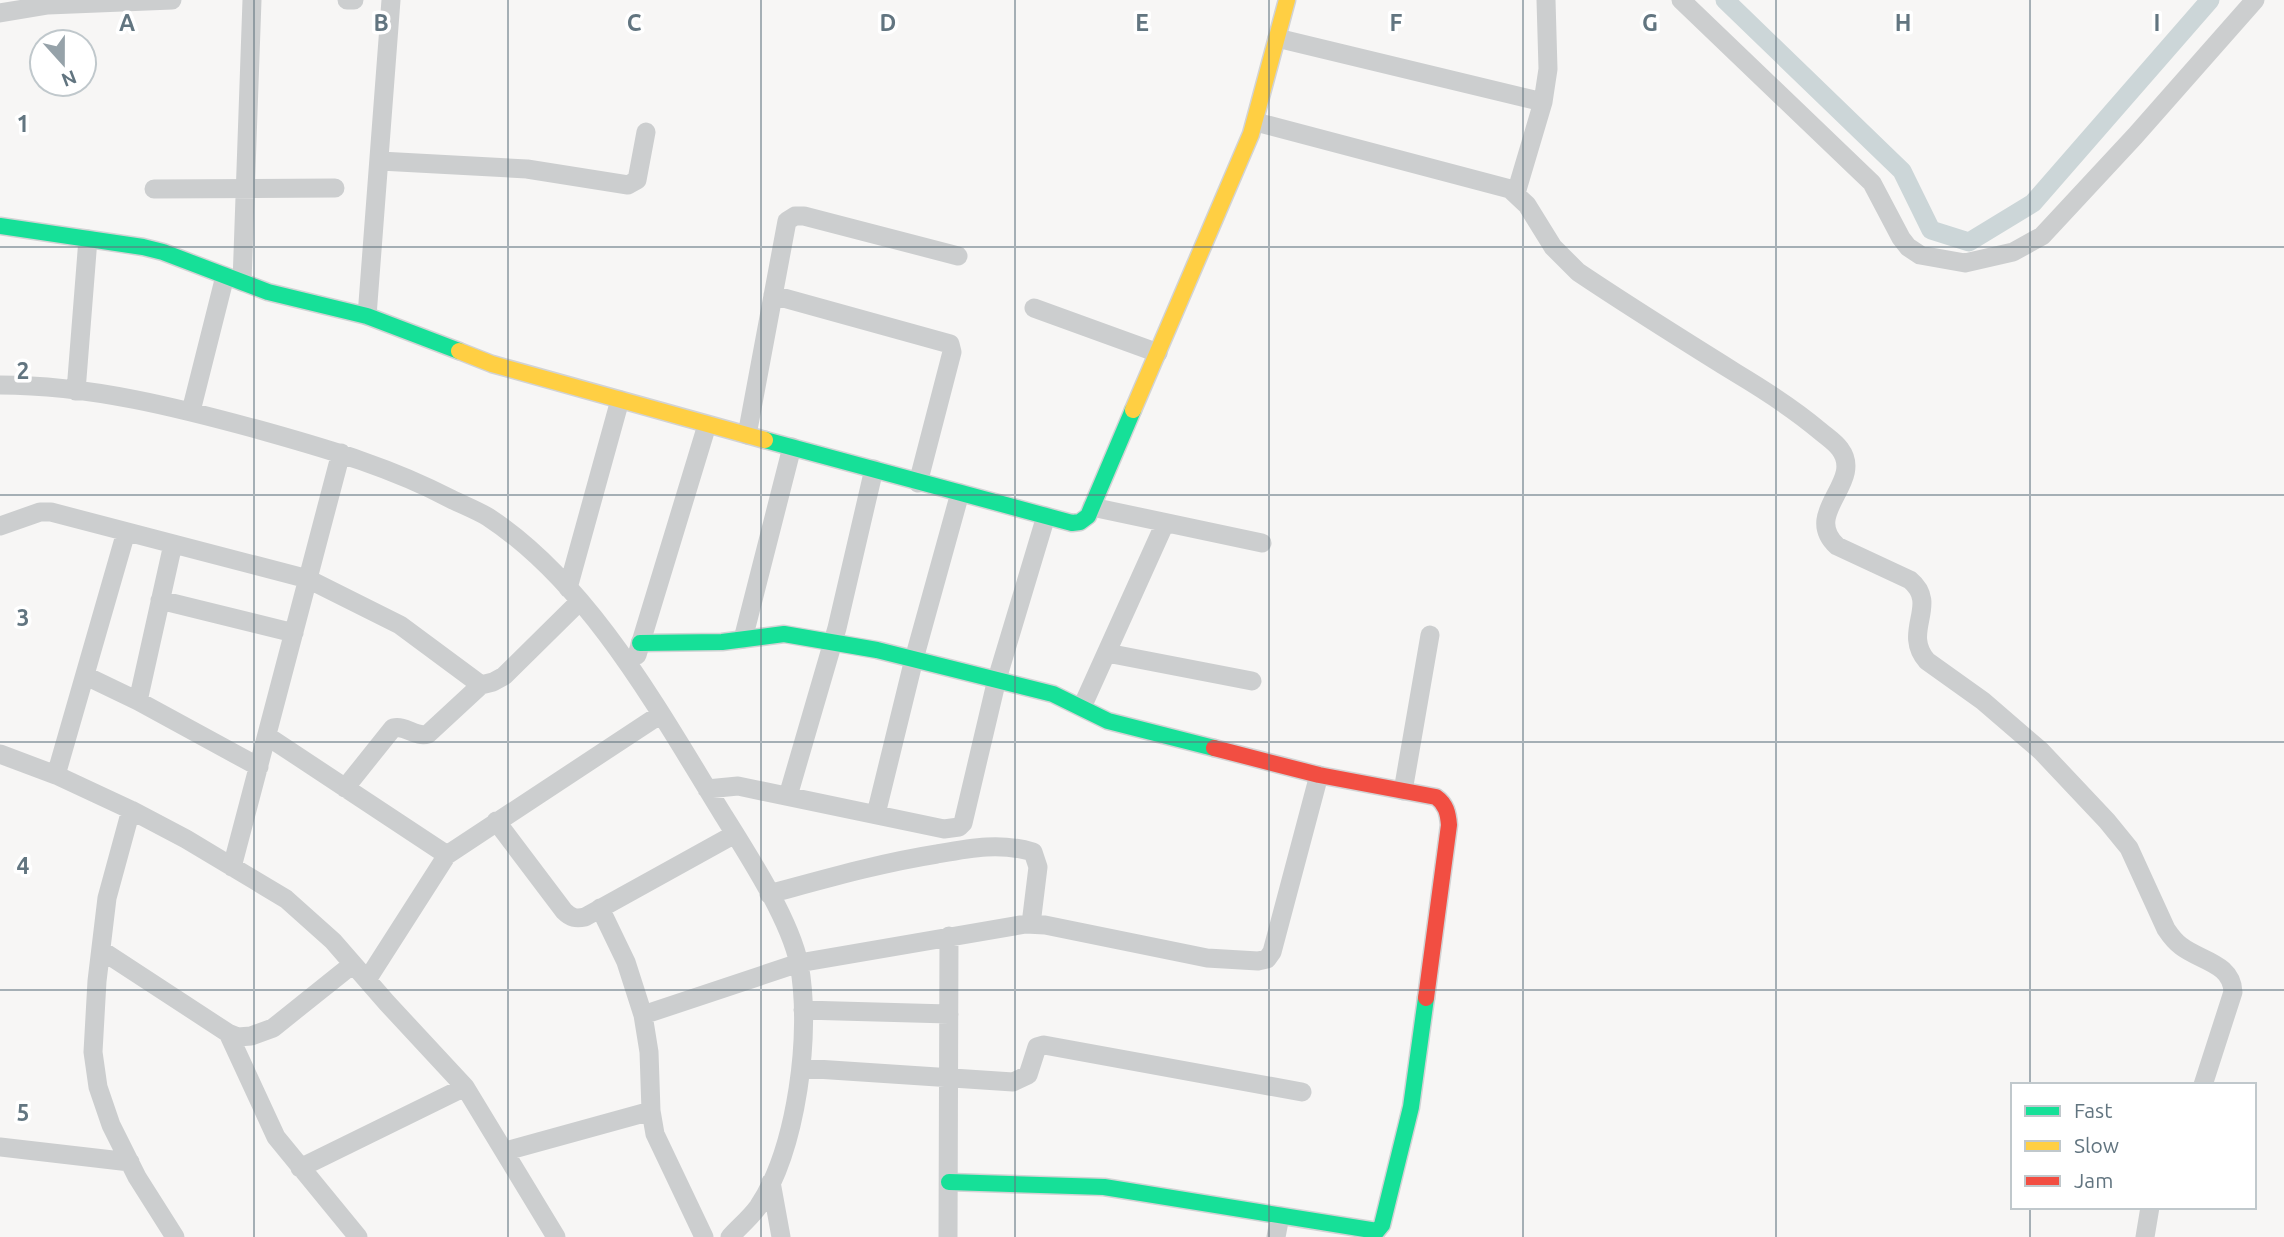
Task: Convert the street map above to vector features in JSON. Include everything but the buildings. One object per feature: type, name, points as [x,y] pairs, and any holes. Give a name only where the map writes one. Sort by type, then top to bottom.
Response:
[{"type":"street","points":[[0,13],[48,5],[172,0]]},
{"type":"street","points":[[191,411],[234,279],[246,189],[252,0]]},
{"type":"street","points":[[347,0],[354,0]]},
{"type":"street","points":[[367,316],[391,0]]},
{"type":"street","points":[[0,226],[163,252],[268,292],[367,316],[470,357],[918,483],[1072,523],[1080,522],[1088,516],[1092,507],[1255,122],[1287,0]]},
{"type":"street","points":[[1516,194],[1543,102],[1548,68],[1546,0]]},
{"type":"street","points":[[1681,0],[1872,183],[1908,247],[1920,256],[1965,263],[2013,252],[2042,236],[2255,0]]},
{"type":"street","points":[[1277,38],[1543,102]]},
{"type":"street","points":[[1255,122],[1510,189],[1527,205],[1562,258],[1578,272],[1794,409],[1839,447],[1847,467],[1827,513],[1825,523],[1829,539],[1837,547],[1910,580],[1917,586],[1924,603],[1916,636],[1921,654],[1983,701],[2041,751],[2129,848],[2173,939],[2182,947],[2222,969],[2230,977],[2232,992],[2204,1083]]},
{"type":"street","points":[[380,161],[527,169],[628,185],[637,180],[646,132]]},
{"type":"street","points":[[154,190],[335,188]]},
{"type":"street","points":[[747,435],[787,221],[794,216],[804,216],[958,256]]},
{"type":"street","points":[[76,391],[88,239]]},
{"type":"street","points":[[773,295],[950,344],[952,352],[918,483]]},
{"type":"street","points":[[1034,308],[1158,352]]},
{"type":"street","points":[[0,385],[43,385],[191,411],[341,453],[414,480],[487,517],[533,552],[574,595],[661,714],[735,834],[789,934],[799,963],[803,1010],[802,1069],[780,1165],[757,1208],[732,1236]]},
{"type":"street","points":[[345,788],[393,728],[398,727],[422,736],[428,734],[481,685],[504,676],[574,595],[620,400]]},
{"type":"street","points":[[632,671],[707,425]]},
{"type":"street","points":[[743,639],[792,447]]},
{"type":"street","points":[[232,867],[341,453]]},
{"type":"street","points":[[788,796],[833,642],[874,469]]},
{"type":"street","points":[[876,814],[960,493]]},
{"type":"street","points":[[1092,507],[1262,544]]},
{"type":"street","points":[[0,526],[45,511],[308,579],[400,625],[481,685]]},
{"type":"street","points":[[707,789],[738,786],[944,829],[959,827],[963,822],[996,679],[1046,516]]},
{"type":"street","points":[[1082,707],[1165,523]]},
{"type":"street","points":[[56,775],[126,532]]},
{"type":"street","points":[[138,701],[173,544]]},
{"type":"street","points":[[160,600],[294,633]]},
{"type":"street","points":[[640,643],[722,642],[784,634],[833,642],[915,659],[1053,694],[1108,721],[1319,775],[1436,797],[1443,802],[1449,825],[1415,1083],[1382,1225],[1377,1231],[1104,1186],[949,1182]]},
{"type":"street","points":[[1403,790],[1430,635]]},
{"type":"street","points":[[1107,653],[1252,681]]},
{"type":"street","points":[[86,676],[138,701],[258,767]]},
{"type":"street","points":[[367,980],[447,855],[661,714]]},
{"type":"street","points":[[267,736],[447,855]]},
{"type":"street","points":[[0,754],[56,775],[131,810],[186,839],[286,899],[333,941],[465,1087],[556,1237]]},
{"type":"street","points":[[643,1015],[799,963],[1007,926],[1045,925],[1207,958],[1258,961],[1266,959],[1272,952],[1319,775]]},
{"type":"street","points":[[131,810],[107,898],[93,1052],[98,1087],[111,1125],[175,1237]]},
{"type":"street","points":[[496,821],[570,917],[585,917],[735,834]]},
{"type":"street","points":[[959,827],[976,847]]},
{"type":"street","points":[[769,894],[891,861],[976,847],[1014,846],[1033,852],[1038,866],[1031,924]]},
{"type":"street","points":[[600,908],[626,962],[643,1015],[649,1052],[651,1111],[655,1134],[704,1237]]},
{"type":"street","points":[[948,1237],[949,936]]},
{"type":"street","points":[[101,950],[238,1037],[251,1036],[273,1028],[353,964]]},
{"type":"street","points":[[803,1010],[949,1014]]},
{"type":"street","points":[[228,1032],[269,1126],[358,1237]]},
{"type":"street","points":[[802,1069],[949,1079],[1018,1080],[1028,1075],[1037,1047],[1044,1045],[1302,1092]]},
{"type":"street","points":[[300,1168],[465,1087]]},
{"type":"street","points":[[506,1152],[651,1111]]},
{"type":"street","points":[[0,1147],[130,1162]]},
{"type":"street","points":[[771,1182],[781,1237]]},
{"type":"street","points":[[2145,1237],[2150,1209]]},
{"type":"street","points":[[1276,1237],[1280,1216]]},
{"type":"waterway","points":[[1725,0],[1902,171],[1931,230],[1969,242],[2033,203],[2210,0]]},
{"type":"traffic: fast","points":[[0,226],[163,252],[268,292],[367,316],[459,351]]},
{"type":"traffic: fast","points":[[765,440],[1072,523],[1080,522],[1088,516],[1133,410]]},
{"type":"traffic: fast","points":[[640,643],[722,642],[784,634],[877,650],[1053,694],[1108,721],[1214,748]]},
{"type":"traffic: fast","points":[[949,1182],[1104,1187],[1377,1231],[1382,1225],[1411,1107],[1426,998]]},
{"type":"traffic: slow","points":[[1133,410],[1251,134],[1287,0]]},
{"type":"traffic: slow","points":[[459,351],[492,364],[765,440]]},
{"type":"traffic: jam","points":[[1214,748],[1319,775],[1436,797],[1442,803],[1449,825],[1426,998]]}]
